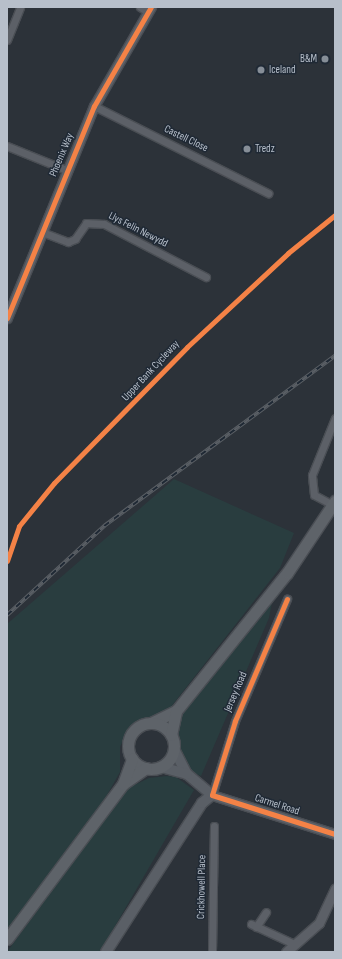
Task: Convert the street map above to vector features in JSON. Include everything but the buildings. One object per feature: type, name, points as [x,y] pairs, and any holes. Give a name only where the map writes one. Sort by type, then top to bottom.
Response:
[{"type":"main road","points":[[7,939],[123,784],[132,759],[128,745],[133,732],[176,711],[287,573],[334,503]]},
{"type":"main road","points":[[123,784],[146,768],[161,766],[174,749],[171,735],[176,711]]},
{"type":"main road","points":[[152,723],[171,735]]},
{"type":"main road","name":"Carmel Road","points":[[174,749],[187,774],[212,795]]},
{"type":"main road","points":[[132,759],[146,768]]},
{"type":"main road","name":"Carmel Road","points":[[161,766],[187,774]]},
{"type":"main road","name":"Jersey Road","points":[[106,952],[202,803],[212,795]]},
{"type":"street","points":[[7,40],[20,7]]},
{"type":"street","name":"Phoenix Way","points":[[7,318],[66,170],[94,106],[146,9]]},
{"type":"street","name":"Castell Close","points":[[94,106],[268,193]]},
{"type":"street","points":[[7,146],[66,170]]},
{"type":"street","name":"Llys Felin Newydd","points":[[42,232],[68,242],[75,239],[86,223],[104,224],[206,277]]},
{"type":"street","points":[[334,503],[314,495],[312,475],[335,418]]},
{"type":"street","name":"Jersey Road","points":[[212,795],[235,721],[287,599]]},
{"type":"street","name":"Carmel Road","points":[[212,795],[335,834]]},
{"type":"street","name":"Crickhowell Place","points":[[213,951],[214,826]]},
{"type":"street","points":[[286,952],[319,922],[335,888]]},
{"type":"street","points":[[266,912],[254,926],[294,944]]},
{"type":"green space","points":[[174,479],[294,533],[280,568],[170,708],[129,727],[120,747],[120,772],[107,795],[7,930],[7,624]]},
{"type":"green space","points":[[273,597],[269,618],[201,776],[190,771],[178,753],[175,732],[182,710]]},
{"type":"green space","points":[[167,776],[176,777],[194,790],[100,952],[7,952],[124,790],[149,778]]},
{"type":"railway","points":[[7,615],[104,526],[335,356]]},
{"type":"cycle path","points":[[7,318],[94,106],[151,7]]},
{"type":"cycle path","name":"Upper Bank Cycleway","points":[[7,561],[19,526],[54,483],[187,347],[288,253],[335,215]]},
{"type":"cycle path","points":[[287,599],[235,721],[212,795],[335,834]]},
{"type":"place","name":"B&M","points":[[325,59]]},
{"type":"place","name":"Iceland","points":[[261,70]]},
{"type":"place","name":"Tredz","points":[[247,149]]}]
